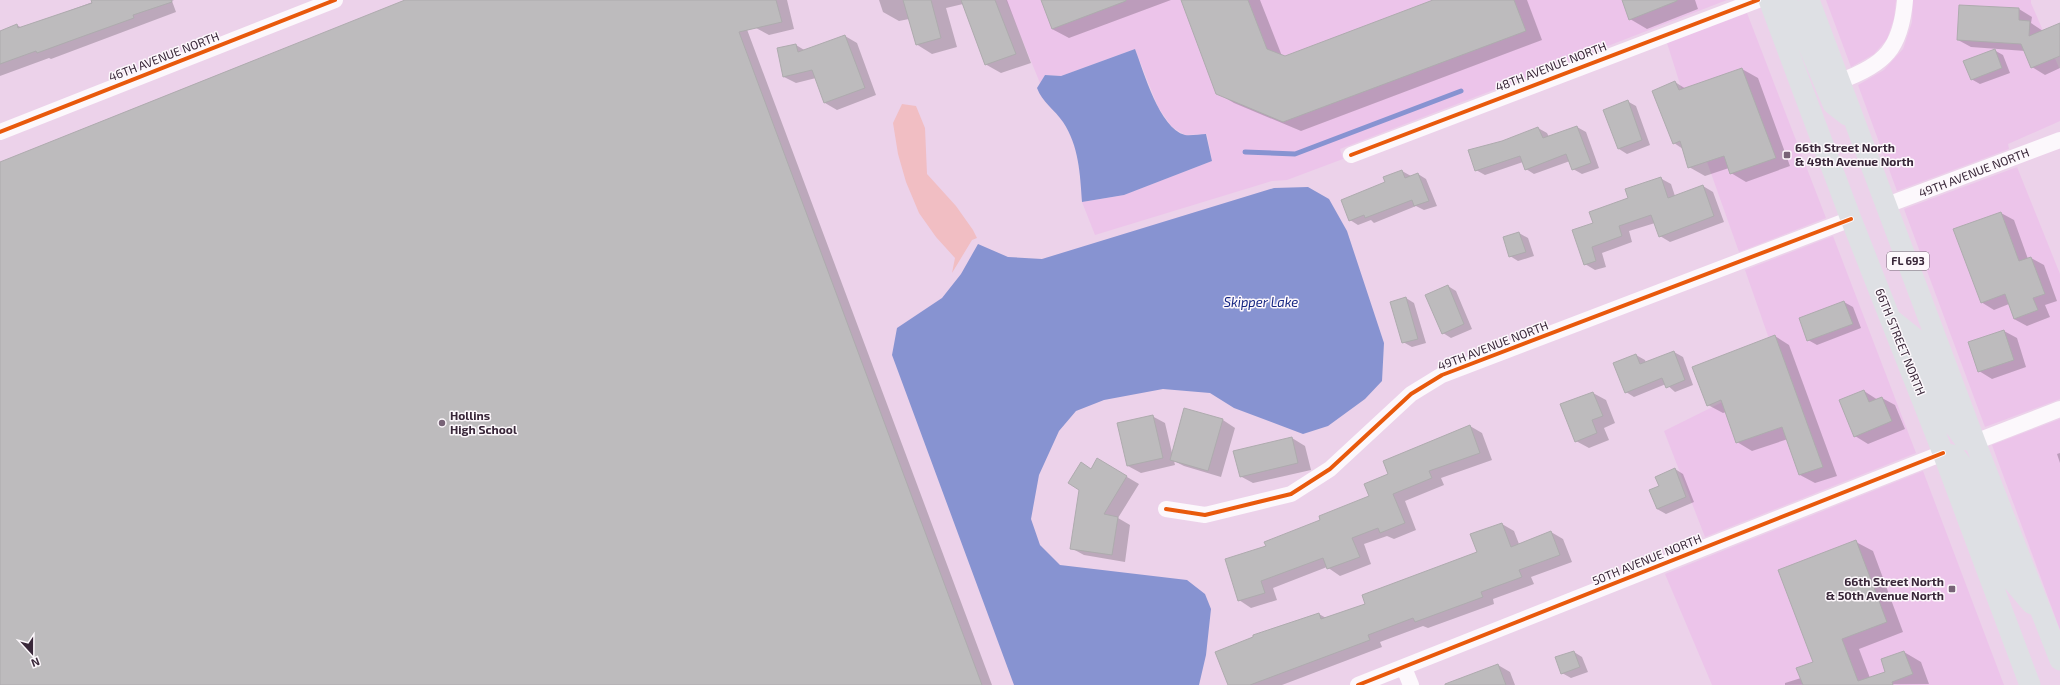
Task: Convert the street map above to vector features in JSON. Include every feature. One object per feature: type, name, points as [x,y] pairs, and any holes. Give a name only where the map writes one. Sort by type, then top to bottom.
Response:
[{"type":"main road","name":"66TH STREET NORTH","points":[[1770,0],[1851,219],[1943,453],[2030,685]]},
{"type":"main road","points":[[1778,0],[1784,2],[1794,11],[1833,104],[1855,122]]},
{"type":"main road","name":"FL 693","points":[[1809,0],[1975,442],[2060,660]]},
{"type":"main road","points":[[1890,318],[1918,342],[1949,419],[1964,439],[1975,442]]},
{"type":"main road","points":[[1943,453],[1955,456],[1968,473],[2009,577],[2043,616]]},
{"type":"street","name":"46TH AVENUE NORTH","points":[[0,132],[335,0]]},
{"type":"street","name":"48TH AVENUE NORTH","points":[[1351,155],[1672,31],[1758,0]]},
{"type":"street","points":[[1840,81],[1859,74],[1880,62],[1894,45],[1903,20],[1905,0]]},
{"type":"street","name":"49TH AVENUE NORTH","points":[[1887,205],[2060,140]]},
{"type":"street","name":"49TH AVENUE NORTH","points":[[1166,509],[1204,515],[1291,494],[1330,469],[1411,394],[1442,375],[1851,219]]},
{"type":"street","points":[[1975,442],[2060,409]]},
{"type":"street","name":"50TH AVENUE NORTH","points":[[1358,685],[1943,453]]},
{"type":"street","points":[[1404,668],[1411,685]]},
{"type":"shaded area","points":[[1006,0],[1727,0],[1340,149],[1343,159],[1287,180],[1272,181],[1095,235],[1082,202],[1124,195],[1212,161],[1207,134],[1185,135],[1172,127],[1158,107],[1135,49],[1061,76],[1045,75],[1040,83]]},
{"type":"shaded area","points":[[1826,0],[1896,0],[1894,18],[1887,39],[1874,54],[1851,67]]},
{"type":"shaded area","points":[[1913,0],[2031,0],[2060,70],[2060,121],[2008,144],[2009,149],[1897,191],[1858,85],[1884,70],[1903,49],[1912,22]]},
{"type":"shaded area","points":[[1747,13],[1826,218],[1739,252],[1685,100],[1667,43]]},
{"type":"shaded area","points":[[902,104],[916,106],[925,128],[927,174],[956,206],[977,238],[972,240],[952,273],[955,258],[936,237],[919,213],[906,182],[898,154],[893,123]]},
{"type":"shaded area","points":[[2017,167],[2060,274],[2060,399],[1985,427],[1904,209]]},
{"type":"shaded area","points":[[1833,236],[1916,453],[1705,537],[1664,431],[1781,373],[1745,270]]},
{"type":"shaded area","points":[[2060,419],[2060,630],[1992,445]]},
{"type":"shaded area","points":[[1923,471],[2004,685],[1712,685],[1665,574]]},
{"type":"water","points":[[1135,49],[1154,98],[1167,122],[1176,130],[1185,135],[1206,134],[1212,161],[1124,195],[1082,202],[1076,150],[1063,122],[1045,102],[1037,88],[1045,75],[1061,76]]},
{"type":"water","name":"Skipper Lake","points":[[1308,187],[1329,199],[1347,231],[1384,343],[1382,381],[1365,399],[1328,426],[1303,434],[1234,408],[1210,393],[1163,389],[1104,400],[1076,411],[1059,431],[1039,475],[1031,519],[1040,545],[1060,565],[1187,580],[1205,594],[1211,609],[1206,655],[1199,685],[1014,685],[892,355],[897,328],[942,298],[961,274],[978,244],[1008,257],[1042,259],[1274,188]]},
{"type":"building","points":[[91,0],[171,0],[172,2],[133,15],[134,18],[37,53],[36,51],[0,64],[0,31],[17,24],[18,28],[92,3]]},
{"type":"building","name":"Hollins High School","points":[[405,0],[776,0],[782,22],[739,32],[982,685],[0,685],[0,162]]},
{"type":"building","points":[[903,0],[931,0],[941,38],[916,45]]},
{"type":"building","points":[[961,0],[995,0],[1016,54],[985,65]]},
{"type":"building","points":[[1041,0],[1126,0],[1126,1],[1052,29]]},
{"type":"building","points":[[1181,0],[1248,0],[1267,49],[1285,56],[1433,0],[1514,0],[1526,31],[1283,122],[1216,94]]},
{"type":"building","points":[[1622,0],[1677,0],[1677,1],[1629,20]]},
{"type":"building","points":[[1959,5],[2019,8],[2019,20],[2030,21],[2029,36],[2060,23],[2060,56],[2031,68],[2021,44],[1957,40]]},
{"type":"building","points":[[845,35],[865,88],[824,103],[812,70],[783,77],[777,48],[796,44],[798,52]]},
{"type":"building","points":[[1995,49],[2002,68],[1971,80],[1963,61]]},
{"type":"building","points":[[1742,68],[1776,158],[1730,174],[1724,156],[1688,168],[1680,141],[1673,144],[1652,91],[1675,81],[1679,90]]},
{"type":"building","points":[[1628,100],[1642,140],[1618,149],[1603,110]]},
{"type":"building","points":[[1577,126],[1591,163],[1572,170],[1566,154],[1525,170],[1520,156],[1475,171],[1468,150],[1502,141],[1538,127],[1543,138]]},
{"type":"building","points":[[1402,170],[1405,178],[1418,173],[1429,201],[1414,206],[1412,200],[1365,218],[1364,215],[1349,221],[1341,200],[1385,182],[1383,177]]},
{"type":"building","points":[[1661,177],[1668,198],[1703,185],[1714,216],[1659,237],[1651,215],[1619,226],[1622,236],[1592,247],[1596,261],[1584,265],[1572,230],[1593,223],[1589,212],[1628,198],[1625,189]]},
{"type":"building","points":[[2001,212],[2019,261],[2031,257],[2045,294],[2033,298],[2038,310],[2014,319],[2005,294],[1981,303],[1953,229]]},
{"type":"building","points":[[1519,232],[1526,252],[1509,257],[1503,237]]},
{"type":"building","points":[[1448,285],[1464,324],[1442,334],[1425,295]]},
{"type":"building","points":[[1406,297],[1418,339],[1402,343],[1390,302]]},
{"type":"building","points":[[1844,301],[1853,324],[1807,341],[1799,318]]},
{"type":"building","points":[[2004,330],[2014,360],[1978,372],[1968,342]]},
{"type":"building","points":[[1775,335],[1823,467],[1799,475],[1782,427],[1736,443],[1721,400],[1707,406],[1692,367]]},
{"type":"building","points":[[1674,351],[1685,380],[1666,388],[1662,378],[1625,393],[1613,363],[1636,354],[1640,364]]},
{"type":"building","points":[[1864,390],[1869,402],[1882,397],[1892,421],[1854,437],[1839,400]]},
{"type":"building","points":[[1593,392],[1603,416],[1592,420],[1597,433],[1575,442],[1560,404]]},
{"type":"building","points":[[1184,408],[1223,419],[1208,471],[1170,460]]},
{"type":"building","points":[[1153,415],[1163,458],[1127,466],[1117,423]]},
{"type":"building","points":[[1470,425],[1480,453],[1429,471],[1432,478],[1393,494],[1405,523],[1380,533],[1378,528],[1352,538],[1360,557],[1327,569],[1323,558],[1261,581],[1265,593],[1238,601],[1225,559],[1266,546],[1264,542],[1320,520],[1319,516],[1369,496],[1364,484],[1388,474],[1383,461]]},
{"type":"building","points":[[1292,437],[1298,463],[1240,477],[1233,451]]},
{"type":"building","points":[[1097,458],[1127,476],[1104,514],[1118,517],[1112,555],[1070,549],[1079,490],[1068,483],[1081,462],[1091,469]]},
{"type":"building","points":[[1675,468],[1686,497],[1657,509],[1649,490],[1659,486],[1655,477]]},
{"type":"building","points":[[1502,523],[1511,547],[1551,531],[1560,555],[1519,570],[1522,577],[1481,592],[1483,597],[1415,622],[1413,618],[1368,635],[1370,640],[1250,685],[1228,685],[1215,652],[1253,637],[1253,635],[1319,613],[1321,619],[1365,604],[1362,595],[1477,552],[1470,534]]},
{"type":"building","points":[[1856,540],[1887,622],[1842,639],[1858,681],[1885,672],[1881,659],[1904,651],[1913,674],[1892,682],[1893,685],[1803,685],[1796,668],[1813,662],[1778,570]]},
{"type":"building","points":[[1574,651],[1580,667],[1561,674],[1555,657]]},
{"type":"building","points":[[1498,664],[1506,685],[1445,685],[1445,684]]},
{"type":"waterway","points":[[1245,152],[1295,154],[1461,91]]},
{"type":"cycle path","points":[[0,132],[335,0]]},
{"type":"cycle path","points":[[1351,155],[1758,0]]},
{"type":"cycle path","points":[[1166,509],[1205,515],[1291,494],[1330,469],[1411,394],[1442,375],[1851,219]]},
{"type":"cycle path","points":[[1358,685],[1943,453]]},
{"type":"place","name":"66th Street North & 49th Avenue North","points":[[1787,155]]},
{"type":"place","name":"Hollins High School","points":[[442,423]]},
{"type":"place","name":"66th Street North & 50th Avenue North","points":[[1952,589]]}]
